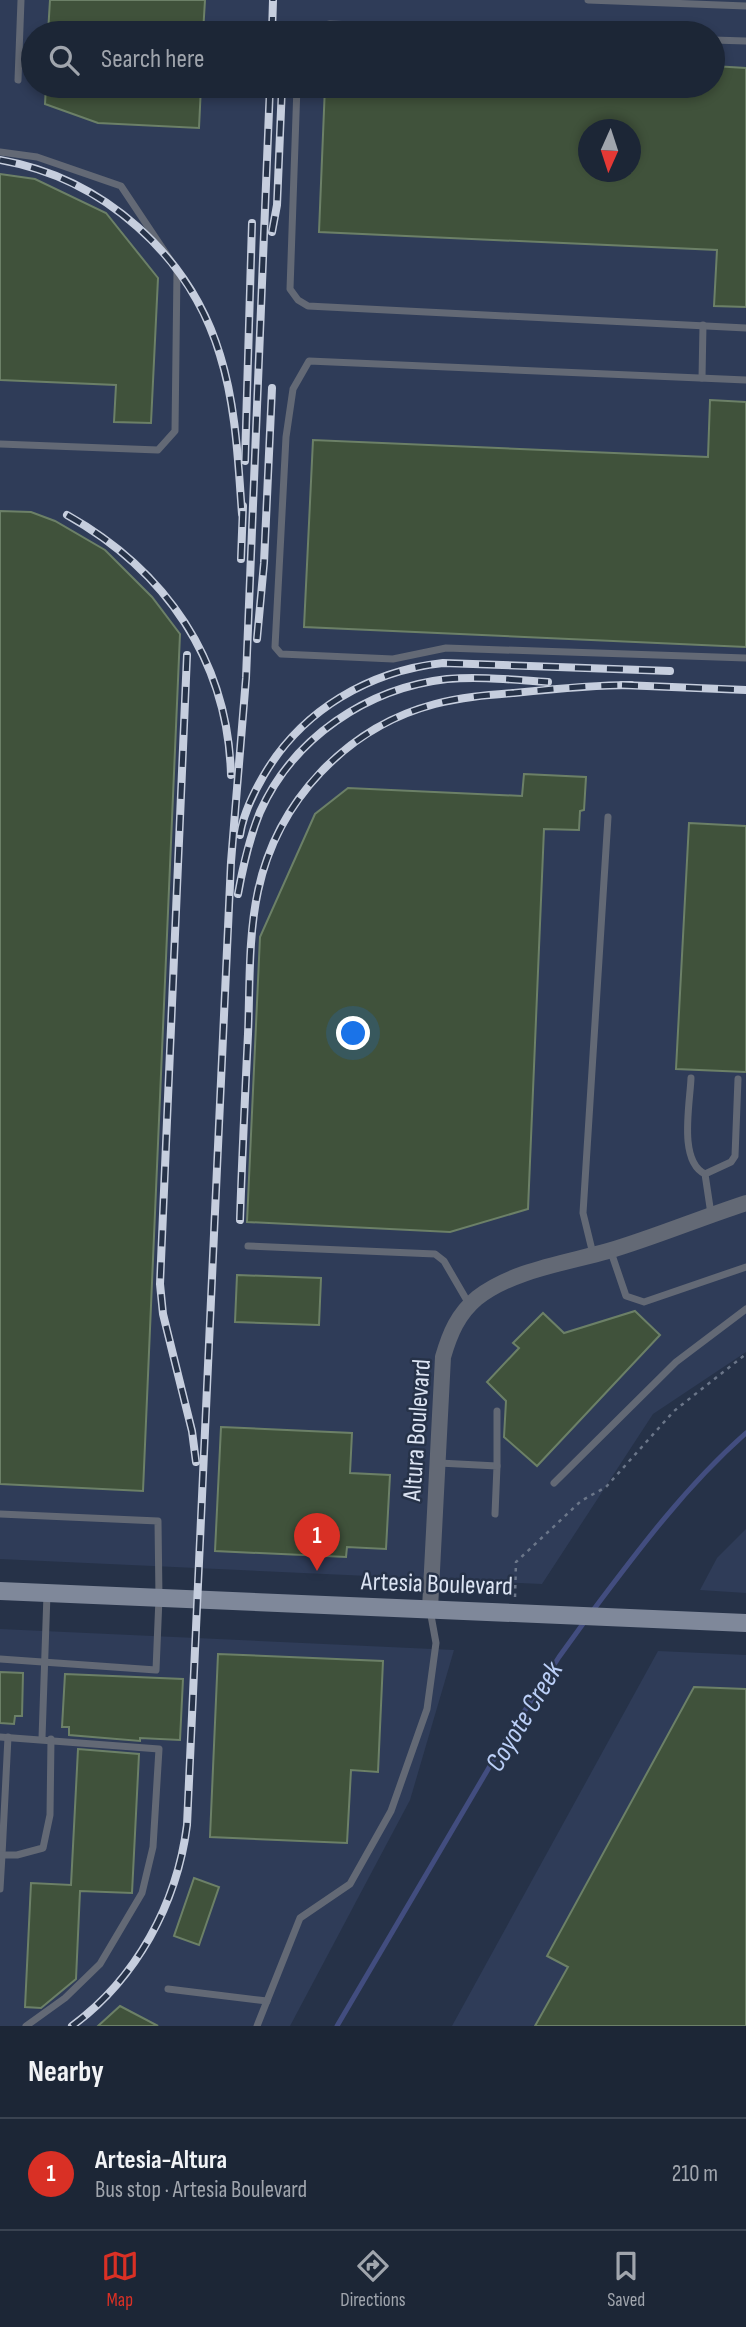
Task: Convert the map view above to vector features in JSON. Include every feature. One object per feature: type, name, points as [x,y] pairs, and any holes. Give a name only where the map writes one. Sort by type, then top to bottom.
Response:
[{"type":"main road","name":"Artesia Boulevard","points":[[0,1591],[746,1623]]},
{"type":"street","name":"Altura Boulevard","points":[[430,1609],[443,1357],[452,1328],[470,1305],[507,1280],[611,1250],[746,1203]]},
{"type":"lane","points":[[18,80],[21,0]]},
{"type":"lane","points":[[588,0],[746,6]]},
{"type":"lane","points":[[725,40],[746,41]]},
{"type":"lane","points":[[297,98],[290,289],[298,300],[308,306],[746,328]]},
{"type":"lane","points":[[0,152],[37,157],[121,186],[177,270],[175,431],[158,450],[0,444]]},
{"type":"lane","points":[[702,378],[703,326]]},
{"type":"lane","points":[[746,380],[309,361],[293,389],[286,438],[275,647],[281,654],[372,659],[393,659],[446,648],[746,658]]},
{"type":"lane","points":[[594,1254],[583,1213],[608,817]]},
{"type":"lane","points":[[691,1078],[689,1155],[695,1167],[705,1174],[711,1214]]},
{"type":"lane","points":[[705,1174],[731,1162],[735,1156],[738,1079]]},
{"type":"lane","points":[[248,1246],[435,1254],[444,1261],[470,1305]]},
{"type":"lane","points":[[611,1250],[626,1296],[644,1302],[746,1267]]},
{"type":"lane","points":[[554,1483],[676,1362],[746,1309]]},
{"type":"lane","points":[[495,1514],[497,1411]]},
{"type":"lane","points":[[438,1463],[497,1466]]},
{"type":"lane","points":[[0,1514],[158,1521],[159,1598],[156,1671],[0,1659]]},
{"type":"lane","points":[[41,1738],[47,1593]]},
{"type":"lane","points":[[257,2026],[300,1918],[350,1884],[390,1811],[426,1709],[436,1643],[430,1609]]},
{"type":"lane","points":[[0,1889],[4,1737],[159,1749],[153,1847],[142,1893],[100,1964],[65,1998],[26,2026]]},
{"type":"lane","points":[[2,1855],[17,1855],[43,1848],[50,1815],[51,1739]]},
{"type":"lane","points":[[168,1989],[267,2001]]},
{"type":"path","points":[[518,1613],[516,1562],[581,1501],[606,1487],[674,1411],[746,1354]]},
{"type":"shaded area","points":[[0,0],[746,0],[746,1352],[653,1414],[542,1584],[0,1559]]},
{"type":"shaded area","points":[[746,1529],[746,1593],[700,1590],[717,1558]]},
{"type":"shaded area","points":[[0,1629],[454,1650],[410,1800],[290,2026],[0,2026]]},
{"type":"shaded area","points":[[658,1651],[746,1655],[746,2026],[452,2026]]},
{"type":"building","points":[[50,0],[205,0],[204,21],[49,21]]},
{"type":"building","points":[[725,67],[746,68],[746,307],[714,306],[717,250],[319,232],[325,98],[725,98]]},
{"type":"building","points":[[45,98],[200,98],[199,128],[98,123],[45,104]]},
{"type":"building","points":[[0,174],[35,179],[106,213],[158,278],[151,423],[114,422],[116,385],[0,380]]},
{"type":"building","points":[[710,400],[746,402],[746,647],[304,627],[313,440],[708,457]]},
{"type":"building","points":[[0,511],[31,512],[55,521],[105,550],[152,597],[180,634],[143,1491],[0,1484]]},
{"type":"building","points":[[524,774],[586,777],[584,810],[580,811],[579,830],[544,829],[528,1209],[450,1232],[247,1222],[260,937],[315,814],[348,788],[522,796]]},
{"type":"building","points":[[689,823],[746,826],[746,1072],[676,1069]]},
{"type":"building","points":[[237,1275],[321,1278],[319,1325],[235,1322]]},
{"type":"building","points":[[635,1311],[660,1335],[537,1466],[504,1437],[506,1401],[487,1382],[519,1348],[513,1343],[543,1313],[564,1333]]},
{"type":"building","points":[[221,1427],[352,1433],[350,1473],[390,1475],[386,1549],[347,1547],[346,1557],[215,1551]]},
{"type":"building","points":[[218,1654],[383,1661],[378,1772],[351,1770],[347,1843],[210,1837]]},
{"type":"building","points":[[0,1672],[23,1673],[22,1716],[15,1716],[14,1724],[0,1723]]},
{"type":"building","points":[[65,1674],[183,1679],[180,1740],[140,1738],[140,1741],[69,1735],[69,1727],[62,1727]]},
{"type":"building","points":[[694,1687],[746,1689],[746,2026],[535,2026],[568,1967],[547,1956]]},
{"type":"building","points":[[78,1749],[139,1754],[132,1893],[80,1891],[76,1979],[41,2008],[25,2007],[31,1883],[71,1885]]},
{"type":"building","points":[[194,1878],[219,1887],[199,1945],[174,1936]]},
{"type":"building","points":[[120,2006],[158,2026],[98,2026]]},
{"type":"waterway","name":"Coyote Creek","points":[[591,1613],[683,1496],[746,1433]]},
{"type":"waterway","name":"Coyote Creek","points":[[337,2026],[497,1754],[585,1621]]},
{"type":"railway","points":[[272,21],[273,0]]},
{"type":"railway","points":[[72,2026],[116,1986],[150,1938],[174,1883],[187,1825],[231,862],[246,678],[270,98]]},
{"type":"railway","points":[[272,232],[277,205],[281,98]]},
{"type":"railway","points":[[0,160],[38,169],[74,184],[107,203],[137,227],[164,254],[187,285],[206,319],[220,355],[230,394],[242,514]]},
{"type":"railway","points":[[245,461],[252,223]]},
{"type":"railway","points":[[257,639],[264,563],[272,388]]},
{"type":"railway","points":[[241,559],[243,506]]},
{"type":"railway","points":[[67,515],[102,537],[134,563],[161,591],[185,622],[204,657],[218,694],[227,733],[231,775]]},
{"type":"railway","points":[[187,655],[160,1284],[163,1314],[192,1431],[196,1462]]},
{"type":"railway","points":[[240,835],[246,812],[260,782],[298,731],[340,698],[389,675],[443,663],[670,671]]},
{"type":"railway","points":[[238,894],[253,832],[274,785],[292,761],[336,721],[389,693],[417,684],[472,678],[548,682]]},
{"type":"railway","points":[[622,685],[746,690]]},
{"type":"railway","points":[[240,1220],[252,926],[267,858],[281,827],[299,798],[321,772],[373,730],[403,715],[435,704],[474,697],[631,685]]},
{"type":"place","name":"Artesia-Altura","points":[[317,1571]]}]
